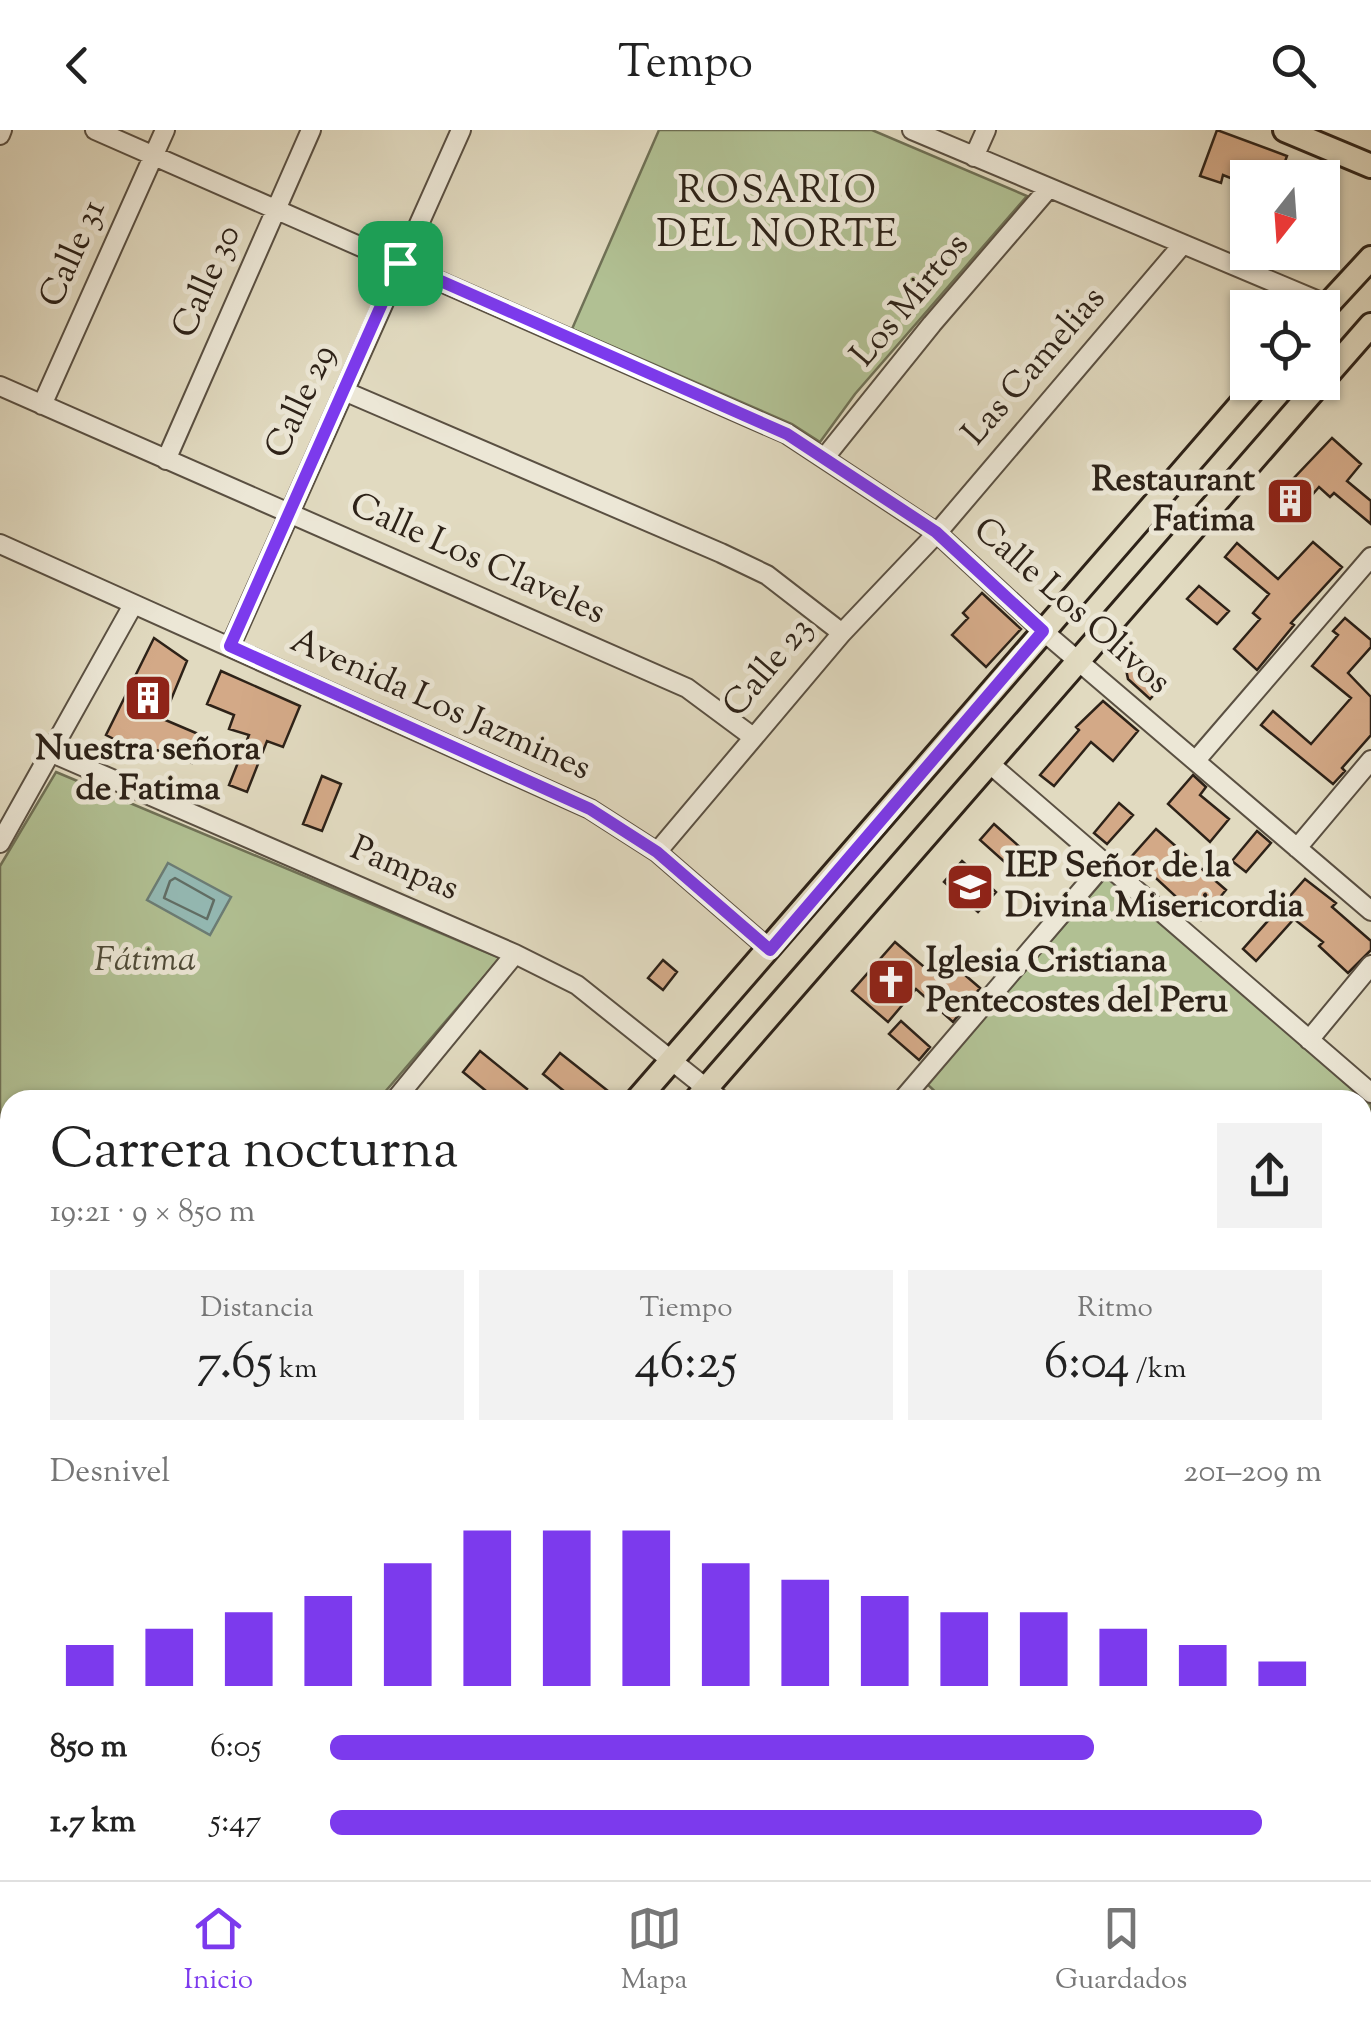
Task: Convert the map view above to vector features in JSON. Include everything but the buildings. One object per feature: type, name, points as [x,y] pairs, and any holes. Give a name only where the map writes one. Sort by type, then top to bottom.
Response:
[{"type":"main road","points":[[1286,130],[1371,166]]},
{"type":"main road","points":[[1340,292],[1371,258]]},
{"type":"main road","points":[[1340,361],[1371,325]]},
{"type":"main road","points":[[645,1090],[1244,400]]},
{"type":"main road","points":[[713,1090],[1306,400]]},
{"type":"street","name":"Calle Los Olivos","points":[[95,130],[787,434],[825,457],[936,532],[1043,631],[1371,911]]},
{"type":"street","name":"Calle 31","points":[[42,404],[165,130]]},
{"type":"street","name":"Calle 30","points":[[166,460],[311,130]]},
{"type":"street","name":"Calle 29","points":[[230,646],[461,130]]},
{"type":"street","points":[[912,130],[1285,290]]},
{"type":"street","points":[[974,156],[986,130]]},
{"type":"street","name":"Los Mirtos","points":[[825,457],[1049,188]]},
{"type":"street","name":"Las Camelias","points":[[936,532],[1184,244]]},
{"type":"street","name":"Calle Los Claveles","points":[[0,386],[687,688],[753,738]]},
{"type":"street","points":[[344,390],[722,553],[767,576],[842,632]]},
{"type":"street","name":"Calle 23","points":[[657,852],[842,632],[936,532]]},
{"type":"street","name":"Avenida Los Jazmines","points":[[0,544],[590,809],[657,852],[770,950]]},
{"type":"street","points":[[1197,759],[1371,557]]},
{"type":"street","points":[[0,844],[133,604]]},
{"type":"street","name":"Pampas","points":[[52,753],[577,984],[702,1090]]},
{"type":"street","points":[[1297,848],[1371,760]]},
{"type":"street","points":[[990,764],[1366,1090]]},
{"type":"street","points":[[911,1090],[1105,863]]},
{"type":"street","points":[[403,1090],[515,954]]},
{"type":"street","points":[[1309,1040],[1371,965]]},
{"type":"green space","points":[[659,130],[872,130],[1027,196],[855,394],[820,442],[792,424],[572,329]]},
{"type":"green space","name":"Fátima","points":[[56,772],[500,958],[387,1090],[0,1090],[0,866]]},
{"type":"green space","points":[[1107,876],[1354,1090],[933,1090],[927,1084]]},
{"type":"water","points":[[168,863],[231,897],[210,935],[147,900]]},
{"type":"place","name":"Restaurant Fatima","points":[[1290,501]]},
{"type":"place","name":"Nuestra señora de Fatima","points":[[148,698]]},
{"type":"place","name":"IEP Señor de la Divina Misericordia","points":[[970,887]]},
{"type":"place","name":"Iglesia Cristiana Pentecostes del Peru","points":[[891,982]]},
{"type":"district","name":"ROSARIO DEL NORTE","points":[[778,215]]},
{"type":"route","points":[[400,263],[787,434],[936,532],[1043,631],[770,950],[657,852],[590,809],[230,646],[400,263]]}]
